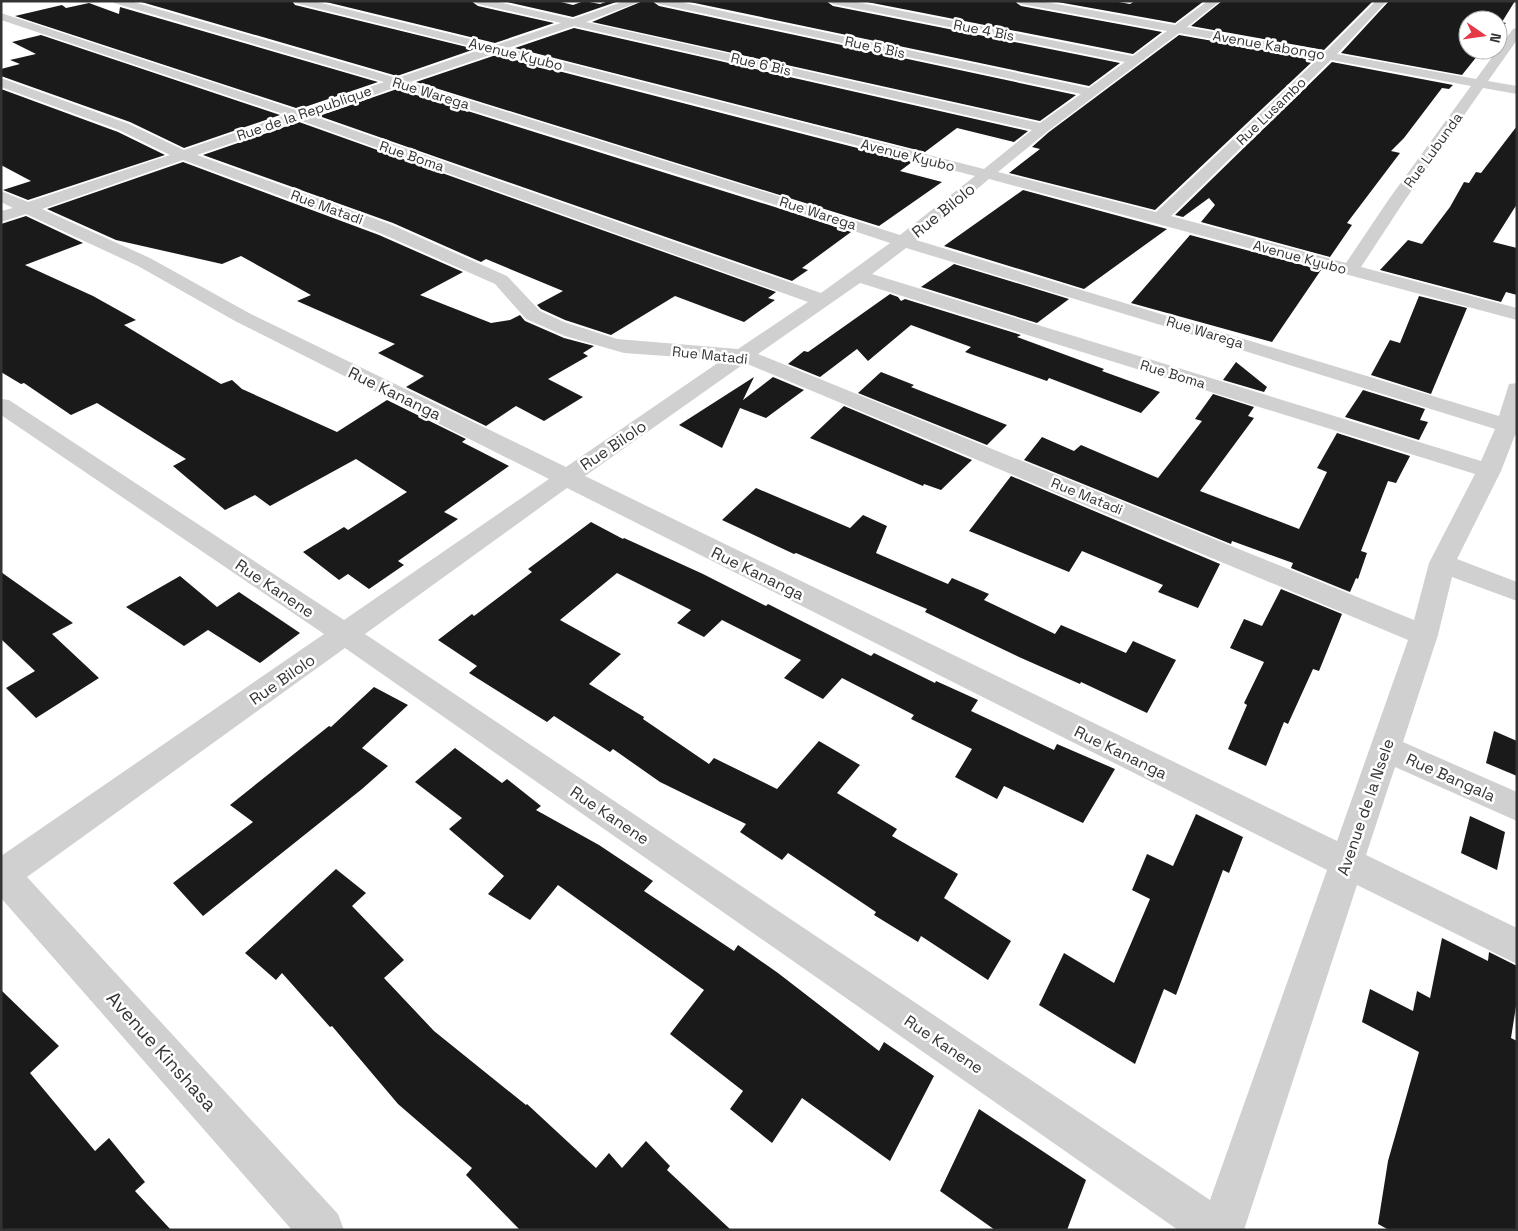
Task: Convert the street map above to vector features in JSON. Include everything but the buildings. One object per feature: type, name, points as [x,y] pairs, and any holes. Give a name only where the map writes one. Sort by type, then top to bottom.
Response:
[{"type":"street","name":"Rue Warega","points":[[118,1],[396,82],[785,202],[903,242],[1512,427]]},
{"type":"street","name":"Avenue Kyubo","points":[[299,1],[496,49],[1160,218],[1517,314]]},
{"type":"street","name":"Rue 6 Bis","points":[[478,1],[1043,128]]},
{"type":"street","name":"Rue de la Republique","points":[[1,217],[636,1]]},
{"type":"street","name":"Rue 5 Bis","points":[[659,1],[1091,92]]},
{"type":"street","name":"Rue 4 Bis","points":[[833,1],[1135,60]]},
{"type":"street","name":"Avenue Kabongo","points":[[1021,1],[1517,90]]},
{"type":"street","name":"Rue Bilolo","points":[[2,875],[346,635],[566,478],[745,356],[858,276],[903,242],[1043,128],[1215,1]]},
{"type":"street","name":"Rue Lusambo","points":[[1160,218],[1328,56],[1382,1]]},
{"type":"street","name":"Rue Boma","points":[[1,16],[298,116],[822,300]]},
{"type":"street","name":"Rue Lubunda","points":[[1350,270],[1395,202],[1517,31]]},
{"type":"street","name":"Rue Matadi","points":[[1,82],[124,127],[183,155],[386,229],[429,247],[501,280],[512,288],[526,309],[536,317],[605,343],[624,347],[745,356],[1424,635]]},
{"type":"street","name":"Rue Kananga","points":[[1,196],[144,262],[242,317],[1517,947]]},
{"type":"street","name":"Rue Boma","points":[[858,276],[1488,471]]},
{"type":"street","name":"Avenue de la Nsele","points":[[1222,1230],[1424,635],[1442,563],[1512,427],[1517,389]]},
{"type":"street","name":"Rue Kanene","points":[[1,405],[346,635],[1216,1230]]},
{"type":"street","points":[[1442,563],[1517,592]]},
{"type":"street","name":"Rue Bangala","points":[[1385,748],[1517,807]]},
{"type":"street","name":"Avenue Kinshasa","points":[[2,875],[322,1230]]}]
